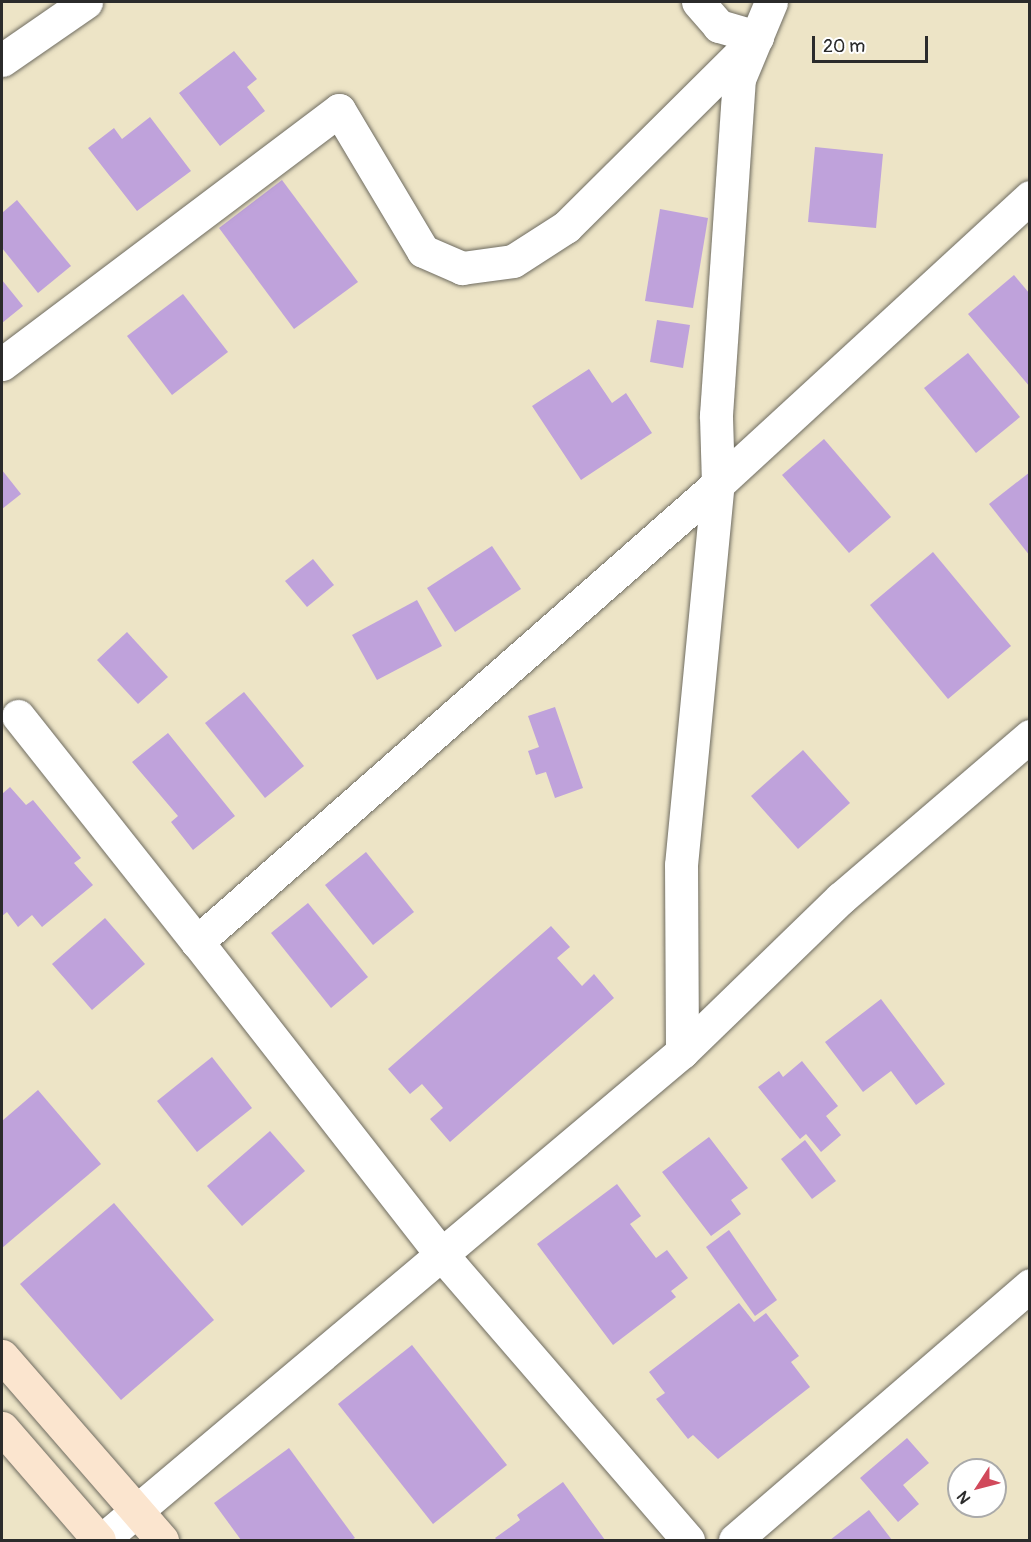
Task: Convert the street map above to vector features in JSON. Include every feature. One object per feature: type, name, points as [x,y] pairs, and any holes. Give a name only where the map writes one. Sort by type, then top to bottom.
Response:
[{"type":"main road","points":[[2,1356],[162,1540]]},
{"type":"main road","points":[[2,1428],[100,1540]]},
{"type":"street","points":[[2,60],[86,2]]},
{"type":"street","points":[[698,2],[719,26],[757,37]]},
{"type":"street","points":[[682,1052],[681,865],[718,484],[717,415],[739,79],[771,2]]},
{"type":"street","points":[[2,364],[339,110],[423,251],[462,268],[513,261],[566,227],[757,37]]},
{"type":"street","points":[[197,942],[718,484],[1029,197]]},
{"type":"street","points":[[18,717],[441,1254],[688,1540]]},
{"type":"street","points":[[100,1540],[682,1052],[841,898],[1029,736]]},
{"type":"street","points":[[735,1540],[1029,1285]]},
{"type":"building","points":[[234,51],[257,79],[247,87],[265,111],[220,146],[179,93]]},
{"type":"building","points":[[150,117],[191,171],[137,211],[88,148],[114,128],[122,139]]},
{"type":"building","points":[[815,147],[883,154],[876,228],[808,222]]},
{"type":"building","points":[[282,180],[358,282],[294,329],[219,228]]},
{"type":"building","points":[[17,200],[71,266],[38,293],[2,248],[2,213]]},
{"type":"building","points":[[660,209],[708,218],[693,308],[645,301]]},
{"type":"building","points":[[1014,275],[1030,294],[1030,387],[968,314]]},
{"type":"building","points":[[2,280],[23,306],[2,323]]},
{"type":"building","points":[[183,294],[228,352],[172,395],[127,336]]},
{"type":"building","points":[[657,320],[690,325],[683,368],[650,362]]},
{"type":"building","points":[[968,353],[1020,417],[976,453],[924,388]]},
{"type":"building","points":[[589,369],[612,403],[626,393],[652,433],[581,480],[532,406]]},
{"type":"building","points":[[824,439],[891,517],[849,553],[782,475]]},
{"type":"building","points":[[2,470],[21,494],[2,509]]},
{"type":"building","points":[[1030,472],[1030,556],[989,504]]},
{"type":"building","points":[[492,546],[521,589],[455,632],[427,588]]},
{"type":"building","points":[[933,552],[1011,646],[948,699],[870,605]]},
{"type":"building","points":[[313,559],[334,585],[307,607],[285,581]]},
{"type":"building","points":[[417,600],[442,646],[377,680],[352,635]]},
{"type":"building","points":[[127,632],[168,677],[138,704],[97,660]]},
{"type":"building","points":[[244,692],[304,766],[265,798],[205,723]]},
{"type":"building","points":[[555,707],[583,788],[555,798],[546,772],[536,775],[528,751],[539,747],[528,716]]},
{"type":"building","points":[[168,733],[235,816],[193,850],[171,822],[178,816],[132,762]]},
{"type":"building","points":[[803,750],[850,803],[798,849],[751,796]]},
{"type":"building","points":[[10,787],[26,805],[33,800],[81,858],[74,863],[93,885],[42,927],[32,915],[18,927],[7,912],[2,916],[2,794]]},
{"type":"building","points":[[366,852],[414,912],[373,945],[325,885]]},
{"type":"building","points":[[308,903],[368,977],[331,1008],[271,933]]},
{"type":"building","points":[[105,918],[145,964],[92,1010],[52,964]]},
{"type":"building","points":[[551,926],[570,947],[557,958],[582,986],[594,974],[614,998],[450,1142],[430,1119],[443,1108],[422,1084],[410,1094],[388,1069]]},
{"type":"building","points":[[881,999],[945,1084],[916,1105],[891,1071],[863,1092],[825,1042]]},
{"type":"building","points":[[212,1057],[252,1108],[197,1152],[157,1101]]},
{"type":"building","points":[[802,1061],[838,1106],[826,1116],[841,1135],[821,1152],[806,1134],[800,1139],[758,1087],[779,1071],[783,1077]]},
{"type":"building","points":[[38,1090],[101,1164],[2,1248],[2,1121]]},
{"type":"building","points":[[270,1131],[305,1171],[242,1226],[207,1186]]},
{"type":"building","points":[[709,1137],[748,1188],[731,1200],[741,1214],[711,1236],[662,1172]]},
{"type":"building","points":[[805,1140],[836,1181],[812,1199],[781,1159]]},
{"type":"building","points":[[617,1184],[641,1216],[630,1224],[656,1258],[667,1250],[688,1278],[671,1291],[676,1297],[613,1345],[537,1244]]},
{"type":"building","points":[[114,1203],[214,1320],[121,1400],[20,1284]]},
{"type":"building","points":[[729,1230],[777,1300],[755,1316],[706,1247]]},
{"type":"building","points":[[739,1303],[754,1322],[766,1313],[799,1356],[791,1362],[810,1387],[718,1459],[693,1435],[688,1439],[656,1399],[665,1393],[649,1372]]},
{"type":"building","points":[[412,1345],[507,1465],[433,1524],[338,1404]]},
{"type":"building","points":[[907,1438],[929,1463],[903,1485],[919,1504],[898,1522],[860,1478]]},
{"type":"building","points":[[289,1448],[355,1538],[351,1540],[241,1540],[214,1503]]},
{"type":"building","points":[[563,1482],[605,1540],[497,1540],[495,1538],[520,1520],[517,1515]]},
{"type":"building","points":[[869,1510],[892,1540],[830,1540]]}]
